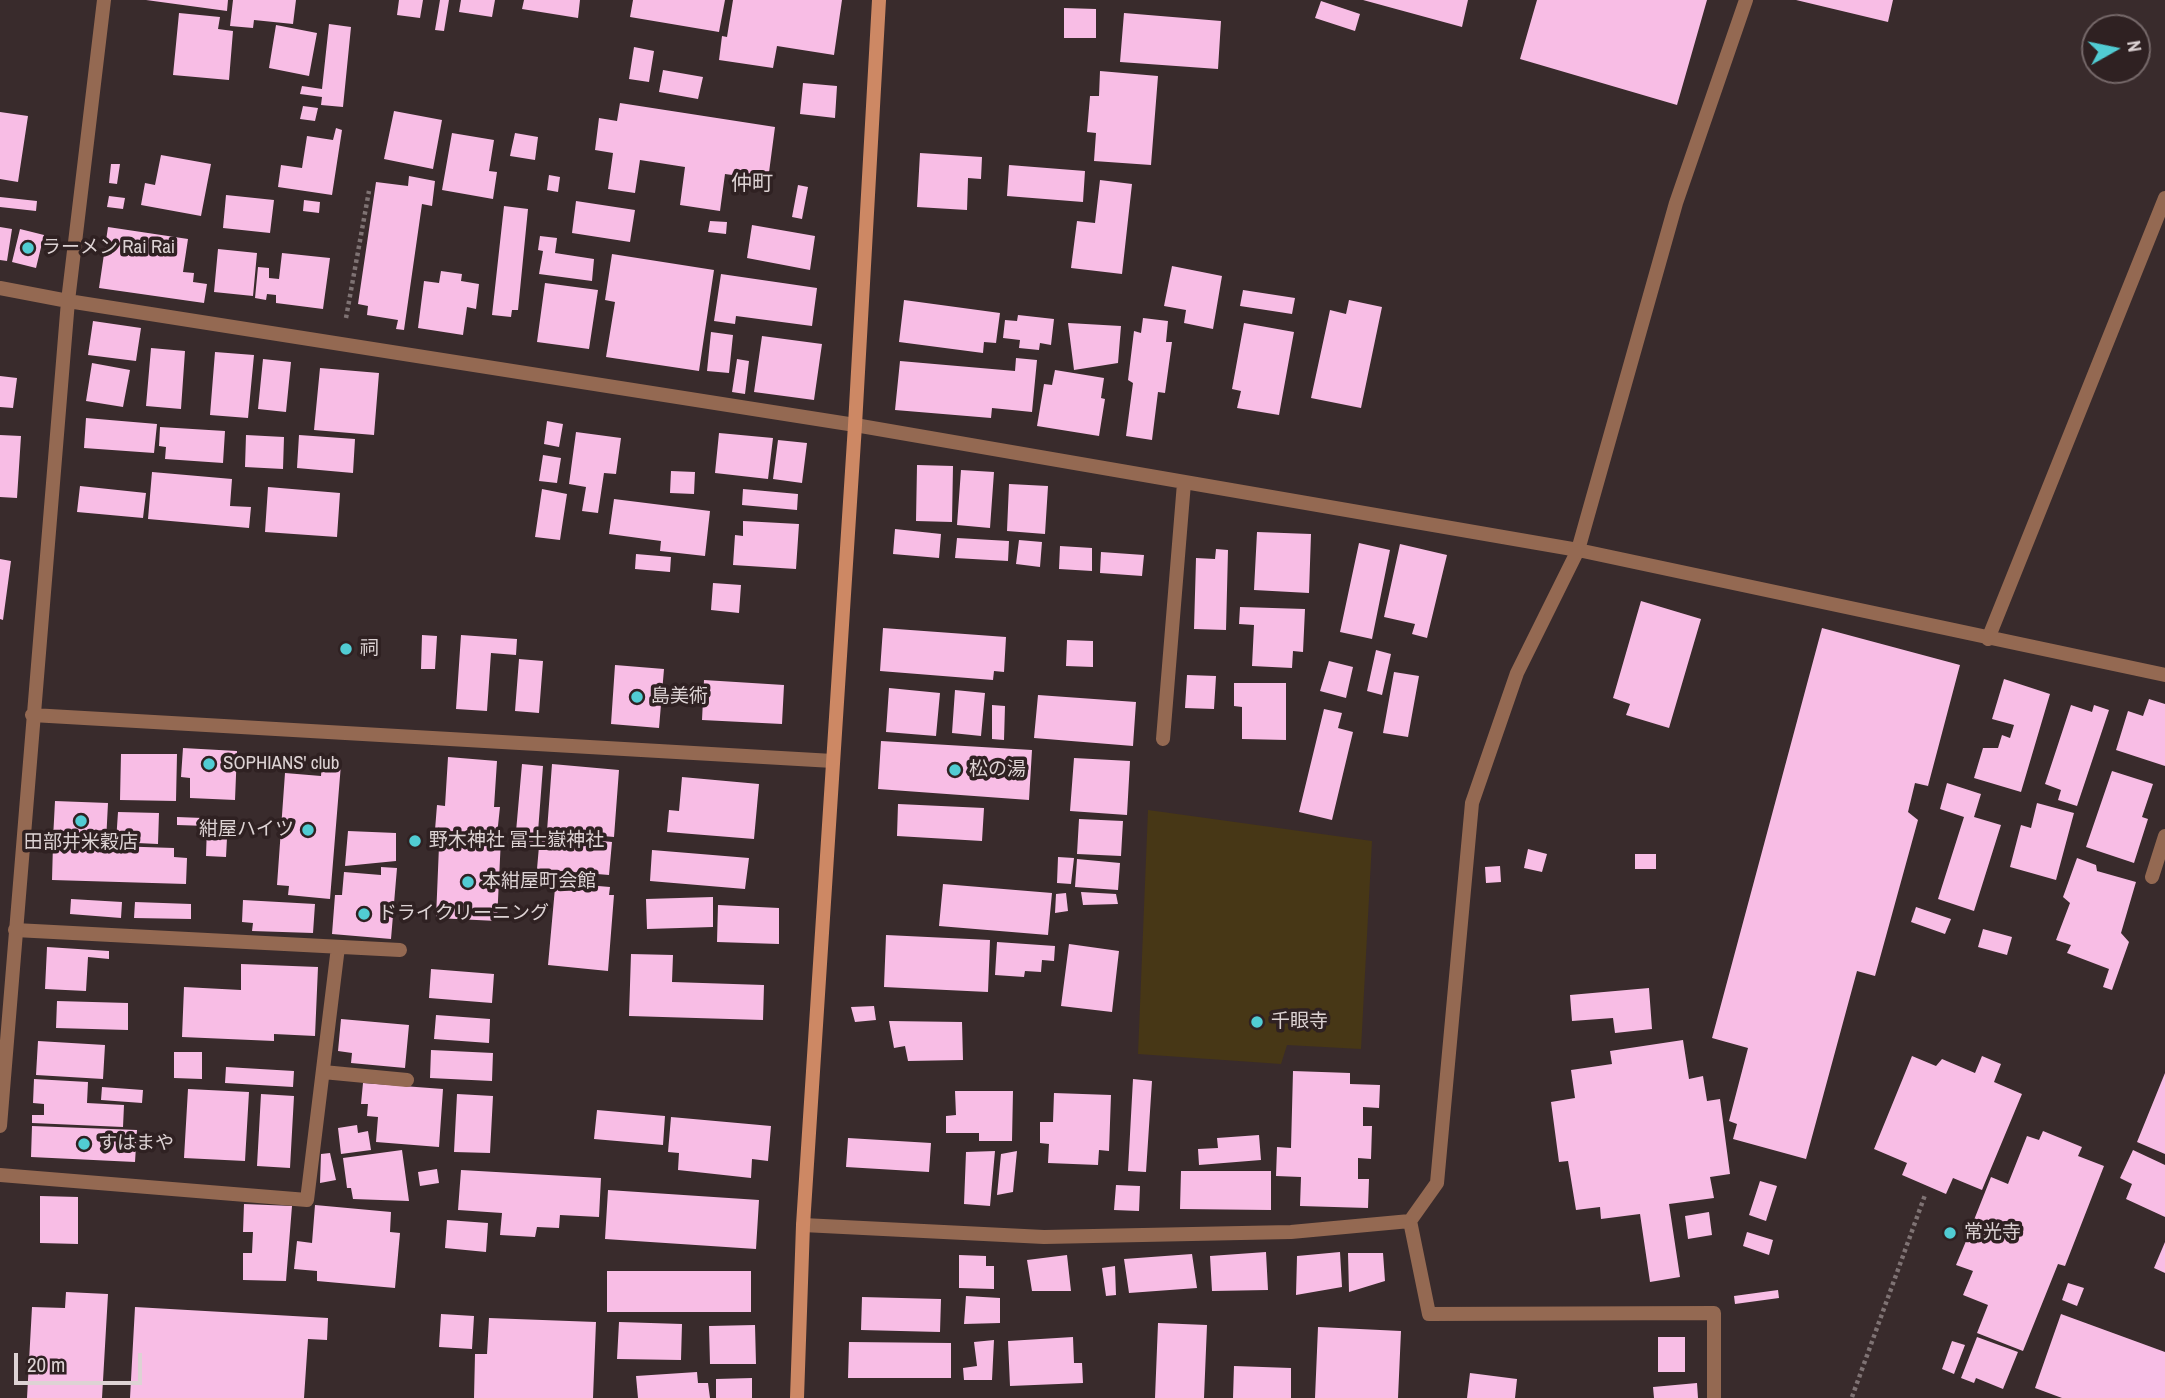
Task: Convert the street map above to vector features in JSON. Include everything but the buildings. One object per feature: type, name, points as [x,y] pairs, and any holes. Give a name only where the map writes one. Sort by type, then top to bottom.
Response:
[{"type":"street","points":[[0,1126],[68,301],[104,0]]},
{"type":"street","points":[[797,1398],[803,1225],[855,425],[879,0]]},
{"type":"street","points":[[1714,1398],[1714,1313],[1429,1314],[1410,1221],[1437,1183],[1472,803],[1517,673],[1578,550],[1676,203],[1745,0]]},
{"type":"street","points":[[1989,639],[2165,198]]},
{"type":"street","points":[[0,288],[855,425],[1578,550],[2165,675]]},
{"type":"street","points":[[1163,738],[1184,483]]},
{"type":"street","points":[[32,715],[833,761]]},
{"type":"street","points":[[2152,877],[2165,836]]},
{"type":"street","points":[[15,930],[400,950]]},
{"type":"street","points":[[0,1175],[307,1200],[338,947]]},
{"type":"street","points":[[323,1072],[407,1080]]},
{"type":"street","points":[[803,1225],[1044,1237],[1292,1232],[1410,1221]]},
{"type":"path","points":[[341,344],[369,191]]},
{"type":"path","points":[[1852,1397],[1925,1195]]},
{"type":"shaded area","points":[[1148,810],[1372,841],[1361,1049],[1287,1045],[1281,1064],[1138,1054]]},
{"type":"place","name":"ラーメン Rai Rai","points":[[28,248]]},
{"type":"place","name":"祠","points":[[346,649]]},
{"type":"place","name":"島美術","points":[[637,697]]},
{"type":"place","name":"SOPHIANS' club","points":[[209,764]]},
{"type":"place","name":"松の湯","points":[[955,770]]},
{"type":"place","name":"田部井米穀店","points":[[81,821]]},
{"type":"place","name":"紺屋ハイツ","points":[[308,830]]},
{"type":"place","name":"野木神社 冨士嶽神社","points":[[415,841]]},
{"type":"place","name":"本紺屋町会館","points":[[468,882]]},
{"type":"place","name":"ドライクリーニング","points":[[364,914]]},
{"type":"place","name":"千眼寺","points":[[1257,1022]]},
{"type":"place","name":"すはまや","points":[[84,1144]]},
{"type":"place","name":"常光寺","points":[[1950,1233]]},
{"type":"district","name":"仲町","points":[[752,184]]}]
